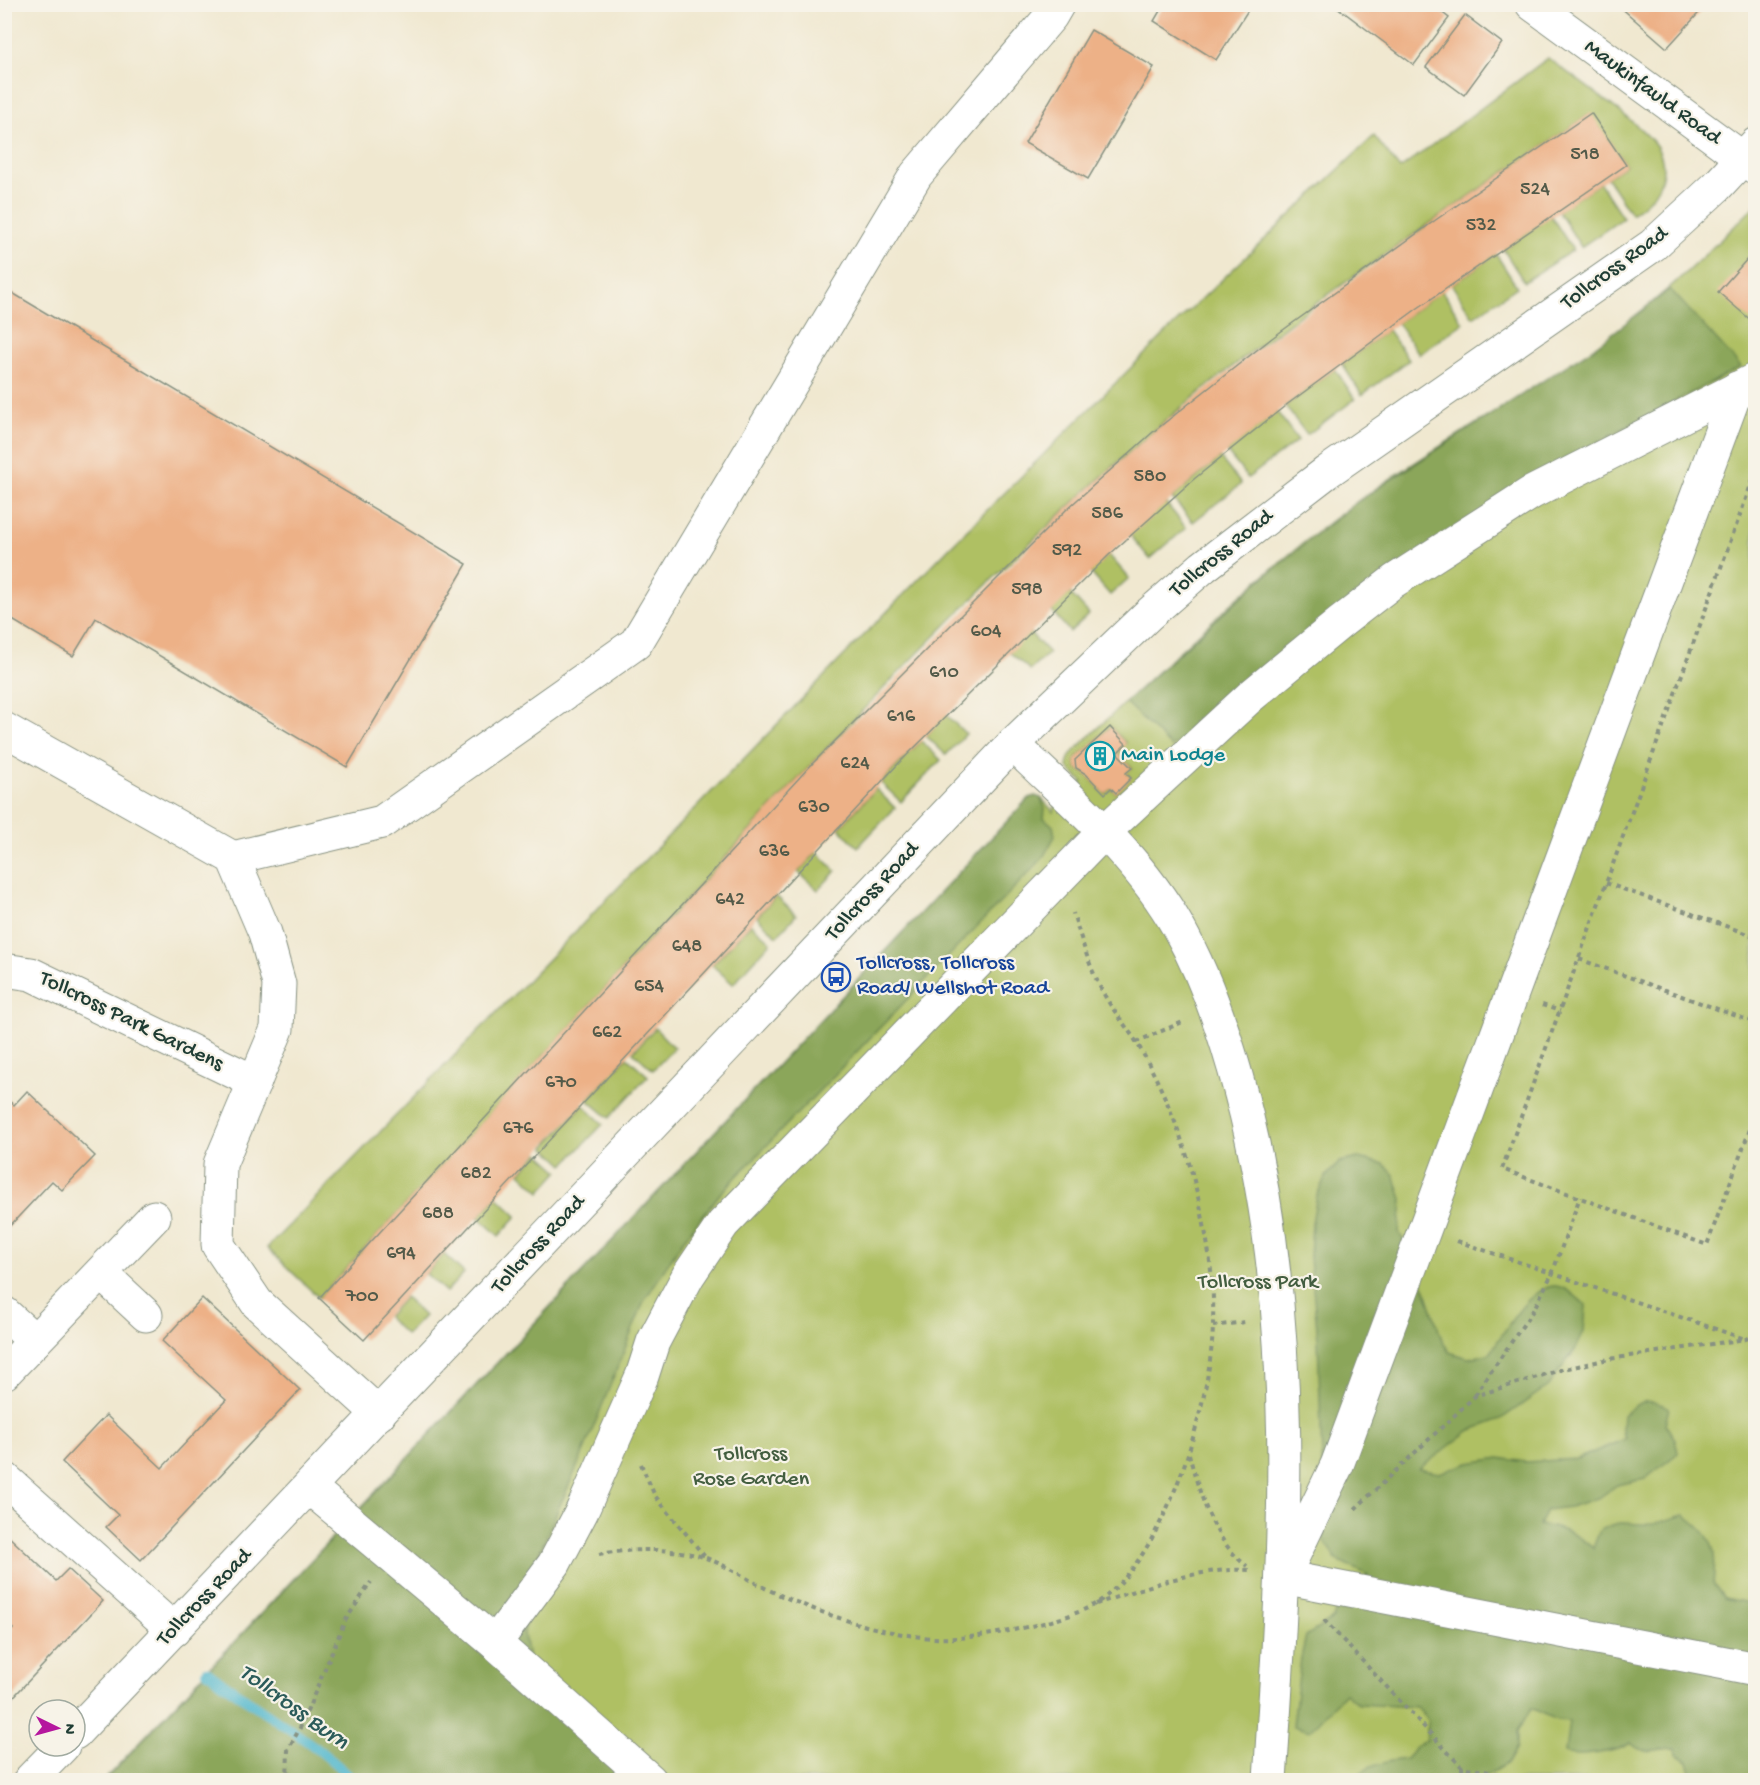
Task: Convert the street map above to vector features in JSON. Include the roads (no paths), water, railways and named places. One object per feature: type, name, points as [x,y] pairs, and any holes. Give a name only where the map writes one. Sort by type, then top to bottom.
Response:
[{"type":"street","points":[[233,858],[382,822],[636,643],[916,175],[1058,4]]},
{"type":"street","name":"Maukinfauld Road","points":[[1532,4],[1751,157]]},
{"type":"street","name":"Tollcross Road","points":[[87,1721],[310,1488],[1013,744],[1148,615],[1203,567],[1327,472],[1653,245],[1751,157]]},
{"type":"street","points":[[495,1643],[554,1564],[582,1511],[642,1376],[653,1342],[688,1276],[723,1224],[1060,875],[1251,696],[1394,581],[1532,493],[1746,384]]},
{"type":"street","points":[[1283,1577],[1337,1465],[1746,384]]},
{"type":"street","points":[[4,729],[233,858],[265,933],[279,984],[277,1029],[220,1164],[218,1245],[257,1304],[379,1414]]},
{"type":"street","points":[[1013,744],[1130,858],[1177,926],[1215,1009],[1247,1116],[1275,1275],[1284,1425],[1283,1577],[1270,1780]]},
{"type":"street","name":"Tollcross Park Gardens","points":[[4,970],[31,974],[255,1082]]},
{"type":"street","points":[[4,1373],[154,1217]]},
{"type":"street","points":[[101,1273],[146,1315]]},
{"type":"street","points":[[4,1313],[35,1341]]},
{"type":"street","points":[[4,1478],[174,1630]]},
{"type":"street","points":[[310,1488],[495,1643],[650,1780]]},
{"type":"street","points":[[1283,1577],[1755,1669]]},
{"type":"street","points":[[30,1780],[51,1758]]},
{"type":"waterway","name":"Tollcross Burn","points":[[207,1671],[319,1750],[353,1780]]},
{"type":"place","name":"Main Lodge","points":[[1100,756]]},
{"type":"place","name":"Tollcross, Tollcross Road/ Wellshot Road","points":[[836,977]]},
{"type":"park label","name":"Tollcross Park","points":[[1258,1283]]},
{"type":"park label","name":"Tollcross Rose Garden","points":[[751,1468]]}]
